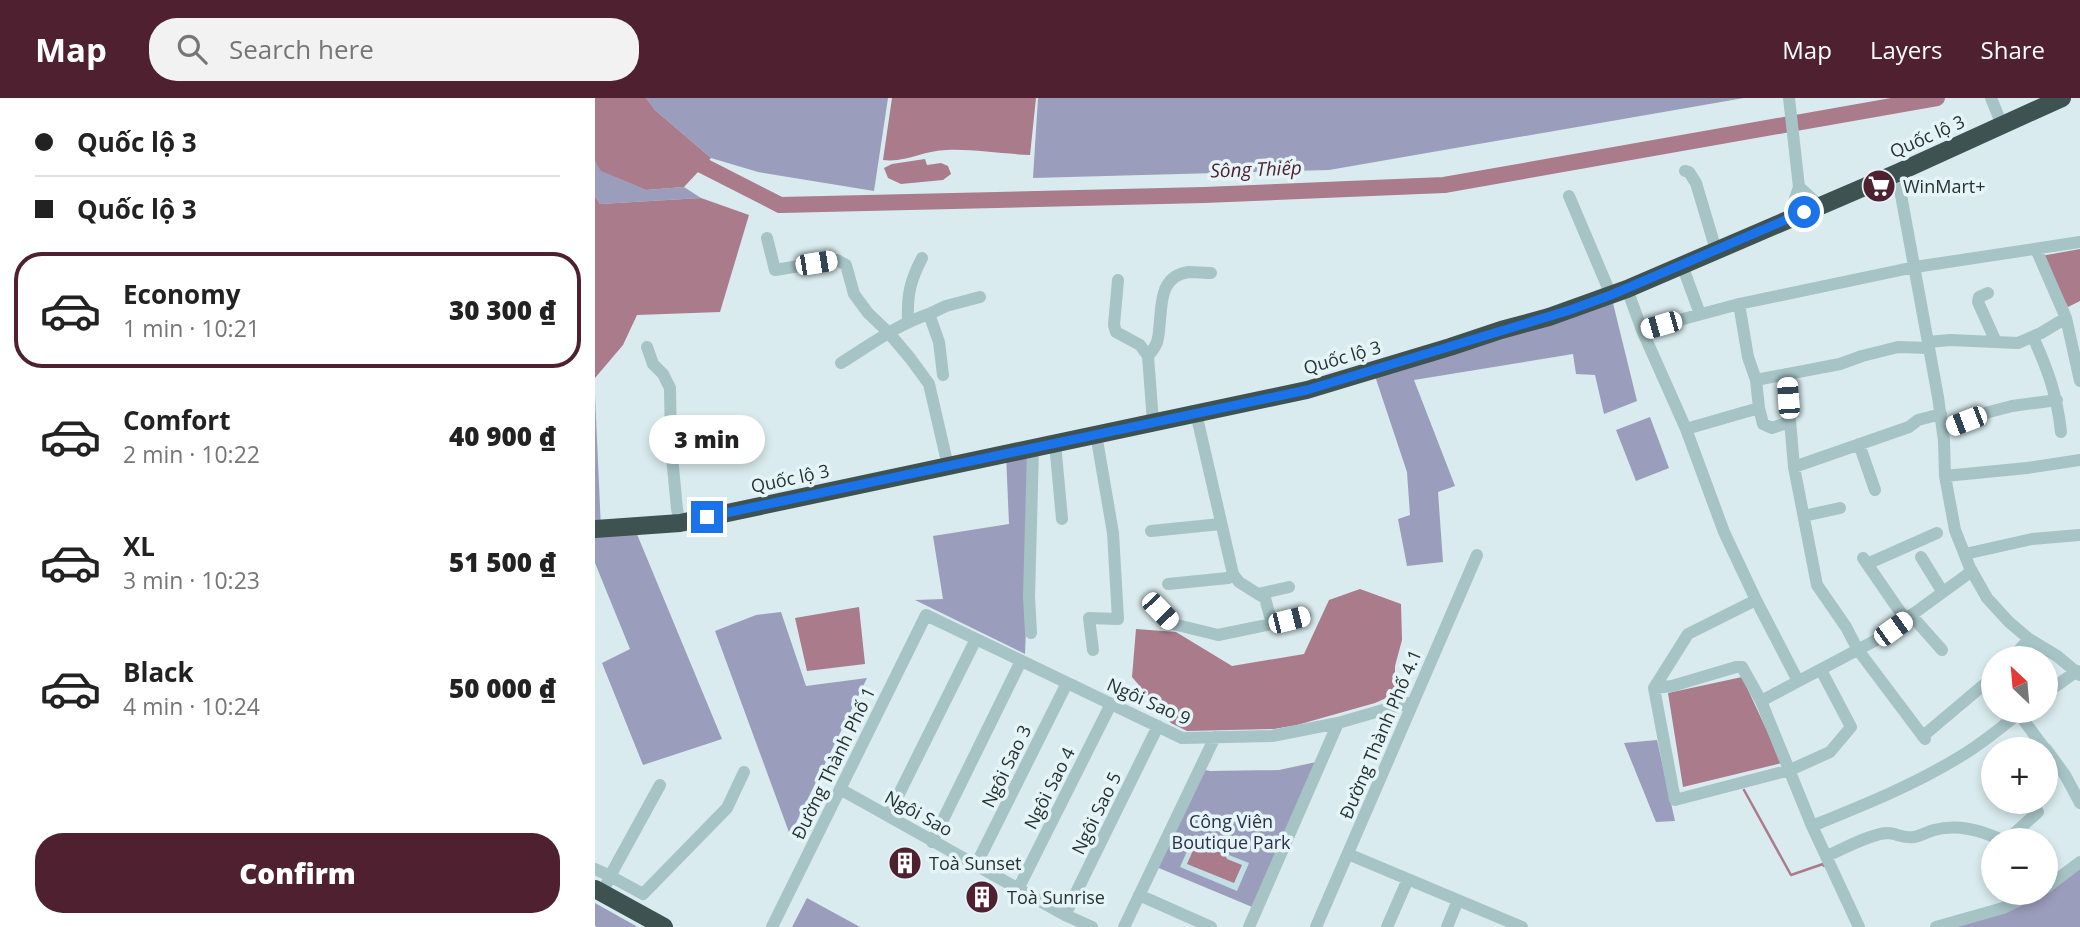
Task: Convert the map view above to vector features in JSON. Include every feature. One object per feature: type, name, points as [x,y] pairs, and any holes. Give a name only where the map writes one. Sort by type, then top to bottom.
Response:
[{"type":"highway","name":"Quốc lộ 3","points":[[595,530],[680,523],[1307,390],[1549,317],[1619,292],[1897,173],[2063,98]]},
{"type":"highway","points":[[599,891],[637,901],[664,927]]},
{"type":"street","points":[[1788,219],[1799,187],[1789,98]]},
{"type":"street","points":[[1991,98],[2002,125]]},
{"type":"street","points":[[1685,171],[1689,172],[1696,183],[1716,250]]},
{"type":"street","points":[[1897,173],[1941,414],[1945,477],[1955,530],[1972,572],[1987,598],[2029,639],[2078,673],[2058,686]]},
{"type":"street","points":[[1799,187],[1820,206]]},
{"type":"street","points":[[1569,196],[1642,330],[1686,429],[1724,532],[1798,681]]},
{"type":"street","points":[[767,238],[775,270],[837,260],[846,265],[854,294],[929,384],[948,466]]},
{"type":"street","points":[[1642,330],[1739,304],[1915,267],[2080,242]]},
{"type":"street","points":[[2036,249],[2066,318],[2080,382]]},
{"type":"street","points":[[908,321],[907,296],[922,258]]},
{"type":"street","points":[[1682,265],[1700,314]]},
{"type":"street","points":[[1148,356],[1158,340],[1163,295],[1168,285],[1186,272],[1211,273]]},
{"type":"street","points":[[1118,280],[1114,325],[1116,332],[1140,345],[1148,356],[1153,422]]},
{"type":"street","points":[[1988,293],[1979,297],[1978,302],[1996,342]]},
{"type":"street","points":[[841,363],[908,321],[946,306],[980,297]]},
{"type":"street","points":[[1739,304],[1748,357],[1756,380],[1759,408],[1765,426],[1772,428],[1789,422]]},
{"type":"street","points":[[929,314],[939,342],[943,375]]},
{"type":"street","points":[[1756,380],[1840,364],[1898,347],[1950,340],[2018,343],[2066,318]]},
{"type":"street","points":[[2033,337],[2057,400],[2061,432]]},
{"type":"street","points":[[647,347],[653,365],[663,374],[670,388],[671,446],[680,523]]},
{"type":"street","points":[[1786,374],[1794,467],[1817,585],[1846,627],[1858,650],[1924,737],[1981,689]]},
{"type":"street","points":[[1943,429],[1989,412],[2057,400]]},
{"type":"street","points":[[1686,429],[1759,408]]},
{"type":"street","points":[[1196,413],[1233,574],[1239,582],[1265,598],[1272,624]]},
{"type":"street","points":[[1794,467],[1909,427],[1918,420],[1941,414]]},
{"type":"street","points":[[1093,650],[1090,618],[1118,619],[1113,533],[1096,434]]},
{"type":"street","points":[[1055,443],[1062,519]]},
{"type":"street","points":[[1859,444],[1875,490]]},
{"type":"street","points":[[1031,633],[1029,597],[1033,449]]},
{"type":"street","points":[[1945,477],[2080,460]]},
{"type":"street","points":[[1804,516],[1840,508]]},
{"type":"street","points":[[1151,531],[1221,524]]},
{"type":"street","points":[[1937,533],[1865,561],[1908,617],[1942,650]]},
{"type":"street","points":[[1965,554],[2032,539],[2079,535]]},
{"type":"street","name":"Đường Thành Phố 4.1","points":[[1316,927],[1477,555]]},
{"type":"street","points":[[1921,557],[1943,592]]},
{"type":"street","points":[[1761,701],[1880,638],[1972,572]]},
{"type":"street","points":[[1168,584],[1229,578],[1233,574]]},
{"type":"street","points":[[1258,594],[1289,587]]},
{"type":"street","points":[[1756,600],[1688,634],[1654,688],[1675,800],[1790,770],[1830,752],[1851,727],[1821,670]]},
{"type":"street","points":[[1160,611],[1173,624],[1218,635],[1305,616]]},
{"type":"street","name":"Ngôi Sao 9","points":[[926,615],[1182,738],[1272,736],[1338,723],[1414,701]]},
{"type":"street","name":"Đường Thành Phố 1","points":[[772,927],[926,615]]},
{"type":"street","points":[[888,816],[976,639]]},
{"type":"street","points":[[2023,646],[2029,639]]},
{"type":"street","points":[[932,842],[1021,661]]},
{"type":"street","points":[[1654,688],[1672,686],[1742,667],[1761,701],[1812,826],[1859,927]]},
{"type":"street","name":"Ngôi Sao 3","points":[[976,865],[1067,683]]},
{"type":"street","name":"Ngôi Sao 4","points":[[1018,889],[1111,704]]},
{"type":"street","points":[[1249,927],[1338,723]]},
{"type":"street","points":[[1812,826],[1923,778],[1963,755],[2004,723]]},
{"type":"street","name":"Ngôi Sao 5","points":[[1065,915],[1158,726]]},
{"type":"street","points":[[1124,927],[1215,737]]},
{"type":"street","points":[[2058,765],[2080,803]]},
{"type":"street","points":[[595,869],[610,876],[637,901],[727,808],[744,772]]},
{"type":"street","points":[[599,891],[660,785]]},
{"type":"street","name":"Ngôi Sao","points":[[840,789],[1065,915],[1092,927]]},
{"type":"street","points":[[2020,828],[2036,814]]},
{"type":"street","points":[[1826,856],[1881,834],[1891,833],[1914,838],[1934,830],[1957,827],[1981,831]]},
{"type":"street","points":[[1348,853],[1513,925]]},
{"type":"street","points":[[2058,878],[2080,862]]},
{"type":"street","points":[[1387,927],[1408,879]]},
{"type":"street","points":[[1139,895],[1211,927]]},
{"type":"street","points":[[1447,927],[1458,900]]},
{"type":"street","points":[[1936,927],[2009,905]]},
{"type":"green space","points":[[646,98],[888,98],[874,191],[758,172],[711,158],[655,110]]},
{"type":"green space","points":[[1038,98],[1744,98],[1329,170],[1033,178]]},
{"type":"green space","points":[[595,161],[602,171],[646,190],[684,187],[701,198],[600,204],[595,196]]},
{"type":"green space","points":[[1611,295],[1637,401],[1604,414],[1595,375],[1576,374],[1573,354],[1414,380],[1455,486],[1438,492],[1443,562],[1407,566],[1398,519],[1410,515],[1407,472],[1373,370]]},
{"type":"green space","points":[[595,395],[601,529],[634,527],[722,739],[643,765],[602,663],[630,649],[595,563]]},
{"type":"green space","points":[[1650,417],[1669,468],[1636,481],[1616,430]]},
{"type":"green space","points":[[1033,449],[1025,654],[915,600],[943,599],[933,536],[1009,524],[1006,454]]},
{"type":"green space","points":[[781,612],[806,686],[867,678],[790,835],[715,631],[756,615]]},
{"type":"green space","points":[[1657,740],[1675,821],[1656,822],[1624,743]]},
{"type":"green space","name":"Công Viên Boutique Park","points":[[1321,761],[1257,909],[1154,866],[1201,769],[1279,770]]},
{"type":"green space","points":[[2080,859],[2080,927],[1936,927],[2001,905],[2058,905],[2058,880]]},
{"type":"green space","points":[[807,898],[860,927],[792,927]]},
{"type":"green space","points":[[595,903],[637,927],[595,926]]},
{"type":"shaded area","points":[[595,98],[646,98],[655,110],[711,158],[684,187],[646,190],[601,171],[595,161]]},
{"type":"shaded area","points":[[892,98],[1036,98],[1030,155],[947,150],[899,160],[883,160]]},
{"type":"shaded area","points":[[925,159],[927,165],[941,163],[948,166],[951,174],[943,180],[901,184],[888,178],[884,168],[892,164]]},
{"type":"shaded area","points":[[595,196],[600,204],[701,198],[749,215],[720,312],[637,315],[623,345],[595,378]]},
{"type":"shaded area","points":[[2080,249],[2080,301],[2068,307],[2041,256]]},
{"type":"shaded area","points":[[1360,589],[1401,604],[1402,640],[1395,666],[1395,694],[1375,703],[1274,729],[1187,731],[1171,723],[1132,677],[1136,629],[1176,632],[1232,666],[1304,654],[1329,600]]},
{"type":"shaded area","points":[[859,607],[865,664],[807,671],[795,618]]},
{"type":"shaded area","points":[[1742,677],[1782,763],[1683,787],[1668,693]]},
{"type":"shaded area","points":[[1192,840],[1213,849],[1222,846],[1229,855],[1249,863],[1237,891],[1180,867]],"holes":[[[1196,846],[1213,853],[1217,851],[1226,859],[1188,864]]]},
{"type":"shaded area","points":[[1195,846],[1213,853],[1224,852],[1227,859],[1242,865],[1234,883],[1187,864]]},
{"type":"waterway","name":"Sông Thiếp","points":[[684,156],[780,205],[1204,195],[1444,185],[1937,98]]},
{"type":"waterway","points":[[1744,790],[1791,875],[1823,864],[1824,866]]},
{"type":"place","name":"WinMart+","points":[[1879,186]]},
{"type":"place","name":"Toà Sunset","points":[[905,863]]},
{"type":"place","name":"Toà Sunrise","points":[[982,897]]},
{"type":"route","points":[[707,517],[1307,390],[1570,310],[1804,212]]}]
